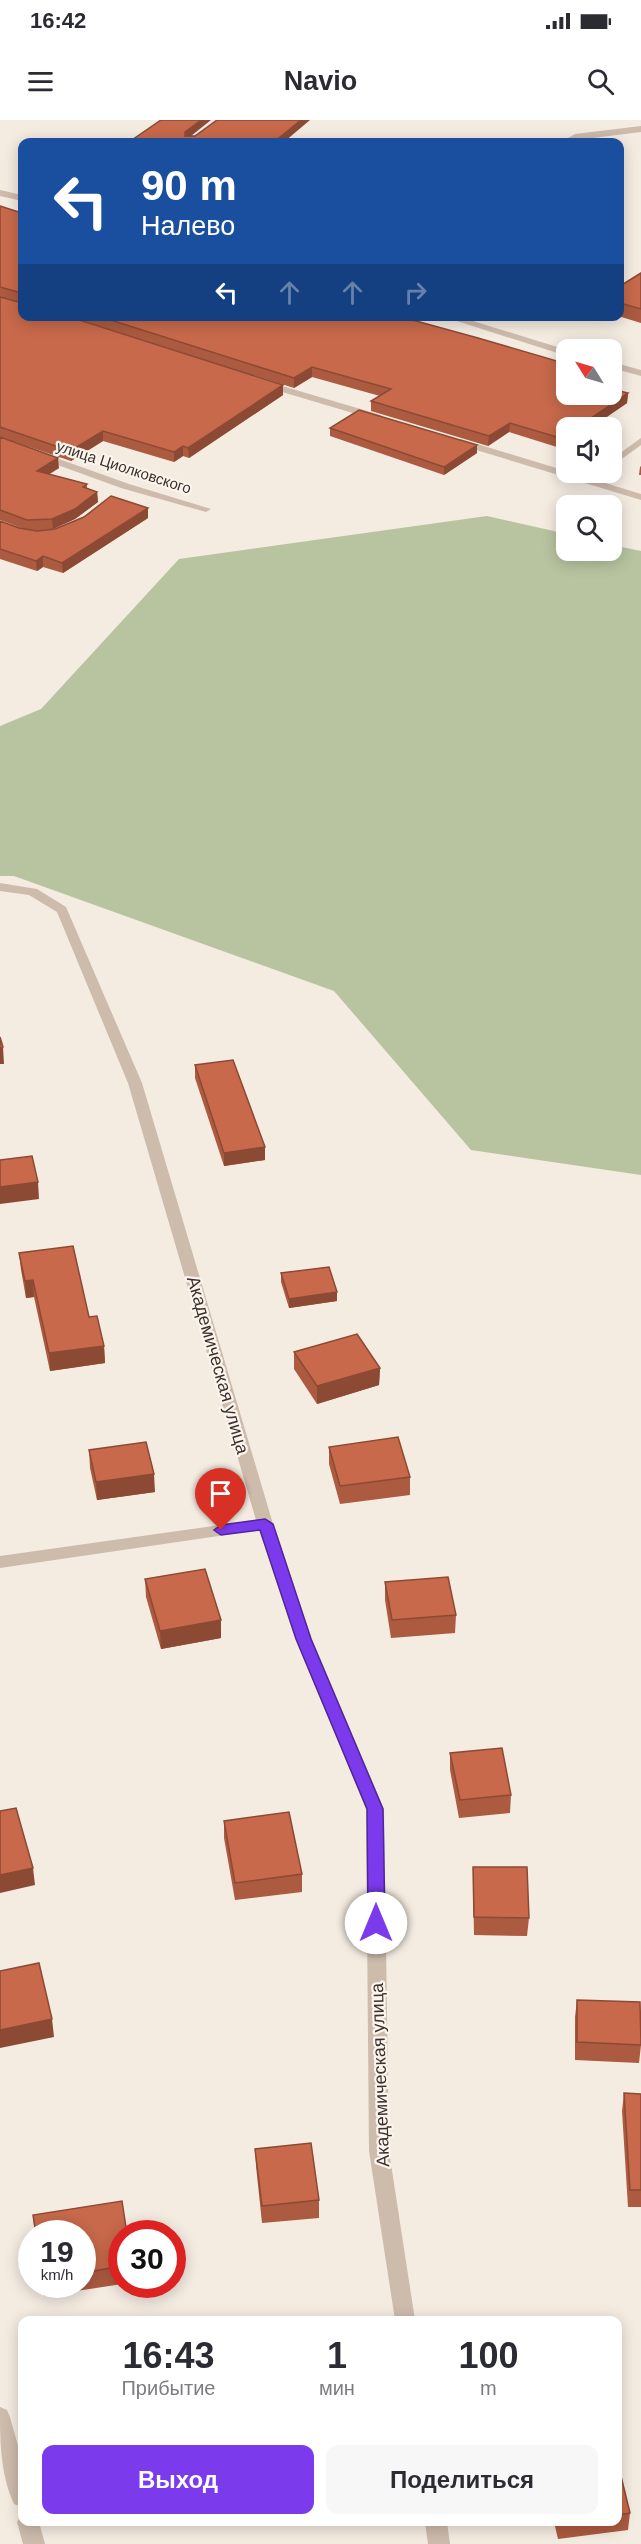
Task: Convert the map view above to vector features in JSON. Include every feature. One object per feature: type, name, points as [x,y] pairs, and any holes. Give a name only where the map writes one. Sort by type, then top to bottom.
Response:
[{"type":"street","points":[[573,138],[641,129]]},
{"type":"street","points":[[0,193],[18,197]]},
{"type":"street","points":[[462,321],[556,349]]},
{"type":"street","points":[[622,368],[641,373]]},
{"type":"street","points":[[252,381],[387,420]]},
{"type":"street","points":[[443,437],[556,470]]},
{"type":"street","name":"улица Циолковского","points":[[0,441],[120,489],[206,508]]},
{"type":"street","points":[[598,483],[641,497]]},
{"type":"street","name":"Академическая улица","points":[[0,887],[33,892],[62,910],[135,1083],[265,1524],[304,1639],[375,1809],[379,2151],[404,2316]]},
{"type":"street","points":[[0,1562],[265,1524]]},
{"type":"street","points":[[0,2417],[18,2482]]},
{"type":"street","points":[[29,2526],[34,2544]]},
{"type":"street","points":[[437,2526],[440,2544]]},
{"type":"lane","points":[[622,455],[641,441]]},
{"type":"green space","points":[[487,516],[556,532],[556,561],[622,561],[622,547],[641,551],[641,1175],[471,1150],[334,991],[14,876],[0,876],[0,726],[41,709],[179,559]]},
{"type":"building","points":[[161,120],[201,120],[185,132],[185,136],[195,136],[217,120],[301,120],[279,138],[135,138]]},
{"type":"building","points":[[0,206],[18,212],[18,292],[0,287]]},
{"type":"building","points":[[641,273],[641,309],[624,304],[624,284]]},
{"type":"building","points":[[0,297],[18,302],[18,321],[83,321],[283,385],[188,448],[183,446],[174,452],[103,431],[70,451],[0,427]]},
{"type":"building","points":[[114,321],[416,321],[556,361],[556,405],[610,405],[592,417],[556,417],[556,437],[510,423],[489,436],[371,401],[391,389],[312,367],[294,378]]},
{"type":"building","points":[[359,410],[477,445],[444,467],[330,428]]},
{"type":"building","points":[[0,437],[58,458],[37,471],[87,484],[83,487],[97,492],[75,509],[52,519],[27,520],[0,510]]},
{"type":"building","points":[[111,496],[148,508],[62,563],[43,556],[36,561],[0,549],[0,521],[19,528],[37,531],[55,529],[84,517]]},
{"type":"building","points":[[233,1060],[265,1147],[224,1153],[195,1065]]},
{"type":"building","points":[[32,1156],[38,1182],[0,1187],[0,1160]]},
{"type":"building","points":[[73,1246],[89,1317],[97,1316],[104,1346],[49,1353],[33,1280],[25,1281],[19,1253]]},
{"type":"building","points":[[329,1267],[337,1292],[289,1299],[281,1273]]},
{"type":"building","points":[[357,1334],[380,1368],[317,1386],[294,1352]]},
{"type":"building","points":[[398,1437],[410,1477],[340,1486],[329,1447]]},
{"type":"building","points":[[146,1442],[154,1474],[96,1482],[89,1450]]},
{"type":"building","points":[[205,1569],[221,1620],[160,1631],[145,1579]]},
{"type":"building","points":[[448,1577],[456,1615],[392,1620],[385,1582]]},
{"type":"building","points":[[502,1748],[511,1795],[460,1800],[450,1753]]},
{"type":"building","points":[[16,1808],[33,1868],[0,1875],[0,1811]]},
{"type":"building","points":[[289,1812],[302,1874],[235,1883],[224,1821]]},
{"type":"building","points":[[473,1867],[527,1867],[529,1918],[474,1917]]},
{"type":"building","points":[[39,1963],[52,2019],[0,2030],[0,1971]]},
{"type":"building","points":[[577,2000],[640,2002],[641,2045],[577,2042]]},
{"type":"building","points":[[624,2093],[641,2094],[641,2190],[630,2190]]},
{"type":"building","points":[[311,2143],[319,2200],[262,2206],[255,2149]]},
{"type":"building","points":[[122,2201],[125,2220],[108,2220],[108,2268],[96,2271],[96,2220],[34,2220],[33,2215]]},
{"type":"building","points":[[622,2480],[630,2513],[622,2514]]},
{"type":"route","points":[[221,1530],[265,1524],[304,1639],[375,1809],[376,1923]]}]
